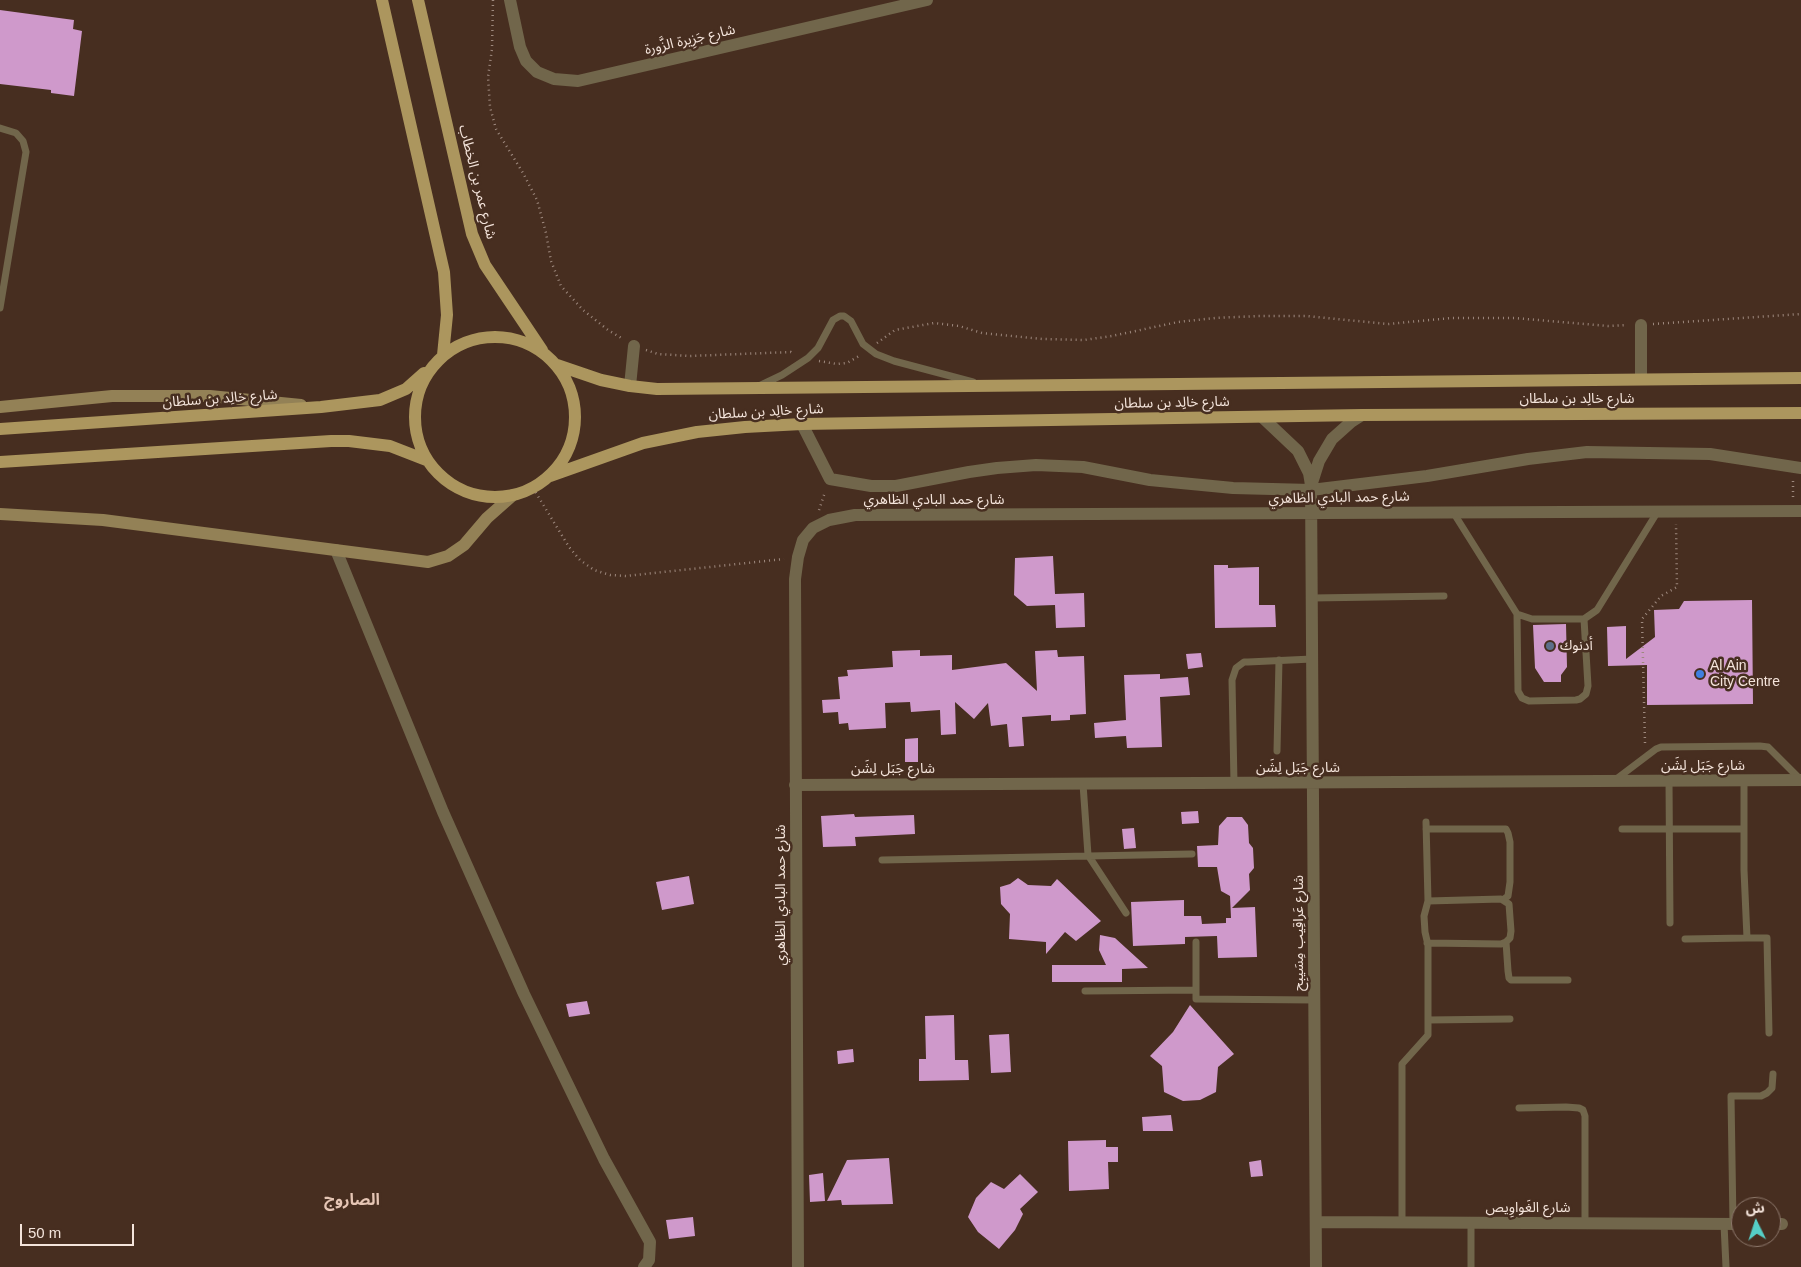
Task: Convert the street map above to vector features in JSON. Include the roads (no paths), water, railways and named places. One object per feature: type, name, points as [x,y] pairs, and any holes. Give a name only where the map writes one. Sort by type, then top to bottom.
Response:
[{"type":"main road","points":[[382,0],[444,272],[446,316],[443,355]]},
{"type":"main road","name":"شارع عمر بن الخطاب","points":[[418,0],[472,234],[485,265],[545,354]]},
{"type":"main road","points":[[483,337],[505,337],[526,343],[545,354],[557,365],[570,386],[576,410],[574,434],[565,457],[550,476],[533,488],[514,495],[487,497],[473,495],[455,487],[439,475],[426,460],[418,442],[414,422],[415,402],[421,383],[432,366],[443,355],[462,343],[483,337]]},
{"type":"main road","name":"شارع خالِد بن سلطان","points":[[557,365],[601,380],[657,389],[1801,378]]},
{"type":"main road","name":"شارع خالِد بن سلطان","points":[[0,428],[321,407],[380,400],[406,389],[432,366]]},
{"type":"main road","points":[[0,406],[112,396],[210,396],[321,407]]},
{"type":"main road","name":"شارع خالِد بن سلطان","points":[[550,476],[643,444],[697,432],[745,426],[1262,416],[1801,413]]},
{"type":"main road","points":[[0,462],[331,441],[390,446],[426,460]]},
{"type":"main road","points":[[0,514],[103,520],[428,562],[448,556],[464,545],[487,518],[514,495]]},
{"type":"street","name":"شارع جَزِيرة الزَّورة","points":[[510,0],[520,47],[526,61],[537,72],[545,76],[554,79],[578,81],[927,0]]},
{"type":"street","points":[[1641,324],[1641,379]]},
{"type":"street","points":[[630,386],[634,346]]},
{"type":"street","name":"شارع عَراقِيب مِسَيبِح","points":[[1311,488],[1319,461],[1332,439],[1362,415]]},
{"type":"street","name":"شارع عَراقِيب مِسَيبِح","points":[[1262,416],[1298,451],[1309,473],[1311,488],[1316,1267]]},
{"type":"street","points":[[802,424],[830,479],[871,486],[896,486],[978,470],[1036,465],[1083,467],[1150,480],[1233,488],[1311,488],[1427,476],[1528,459],[1587,452],[1710,454],[1797,468]]},
{"type":"street","name":"شارع حمد البادي الظاهري","points":[[798,1267],[795,578],[803,540],[813,528],[829,520],[855,515],[1797,510]]},
{"type":"street","points":[[336,550],[443,812],[524,994],[604,1159],[650,1242],[649,1260],[644,1267]]},
{"type":"street","name":"شارع جَبَل لِشَن","points":[[796,784],[1801,780]]},
{"type":"street","name":"شارع الغَواوِيص","points":[[1316,1222],[1731,1224]]},
{"type":"lane","points":[[0,128],[16,133],[23,141],[26,152],[4,262],[0,308]]},
{"type":"lane","points":[[753,388],[782,375],[808,358],[818,348],[833,320],[840,316],[844,316],[851,321],[859,338],[876,354],[894,361],[988,386]]},
{"type":"lane","points":[[1453,511],[1517,614],[1518,691],[1522,698],[1529,701],[1576,700],[1586,694],[1588,686],[1584,620]]},
{"type":"lane","points":[[1517,614],[1532,619],[1584,620],[1597,610],[1658,511]]},
{"type":"lane","points":[[1312,598],[1444,596]]},
{"type":"lane","points":[[1234,783],[1232,680],[1234,672],[1244,662],[1312,659]]},
{"type":"lane","points":[[1277,751],[1278,660]]},
{"type":"lane","points":[[1613,782],[1661,747],[1768,747],[1801,780]]},
{"type":"lane","points":[[1669,780],[1670,923]]},
{"type":"lane","points":[[1744,781],[1747,938]]},
{"type":"lane","points":[[1083,784],[1088,855],[1126,913]]},
{"type":"lane","points":[[1402,1222],[1402,1064],[1428,1035],[1427,943],[1424,916],[1428,901],[1426,826],[1506,830],[1508,832],[1510,842],[1510,882],[1508,896],[1503,900],[1428,901]]},
{"type":"lane","points":[[1622,829],[1744,829]]},
{"type":"lane","points":[[882,860],[1192,854]]},
{"type":"lane","points":[[1427,943],[1501,944],[1506,942],[1510,938],[1511,931],[1510,910],[1508,904],[1503,900]]},
{"type":"lane","points":[[1685,939],[1767,938],[1769,1033]]},
{"type":"lane","points":[[1196,942],[1196,999],[1314,1000]]},
{"type":"lane","points":[[1506,942],[1509,978],[1511,980],[1568,980]]},
{"type":"lane","points":[[1085,991],[1196,990]]},
{"type":"lane","points":[[1428,1020],[1510,1019]]},
{"type":"lane","points":[[1733,1197],[1731,1096],[1761,1096],[1767,1093],[1772,1088],[1773,1074]]},
{"type":"lane","points":[[1519,1108],[1566,1107],[1583,1110],[1585,1116],[1584,1223]]},
{"type":"lane","points":[[1471,1223],[1471,1267]]},
{"type":"lane","points":[[1726,1267],[1731,1236]]},
{"type":"place","name":"أدنوك","points":[[1550,646]]},
{"type":"place","name":"Al Ain City Centre","points":[[1700,674]]},
{"type":"district","name":"الصاروج","points":[[352,1201]]}]
